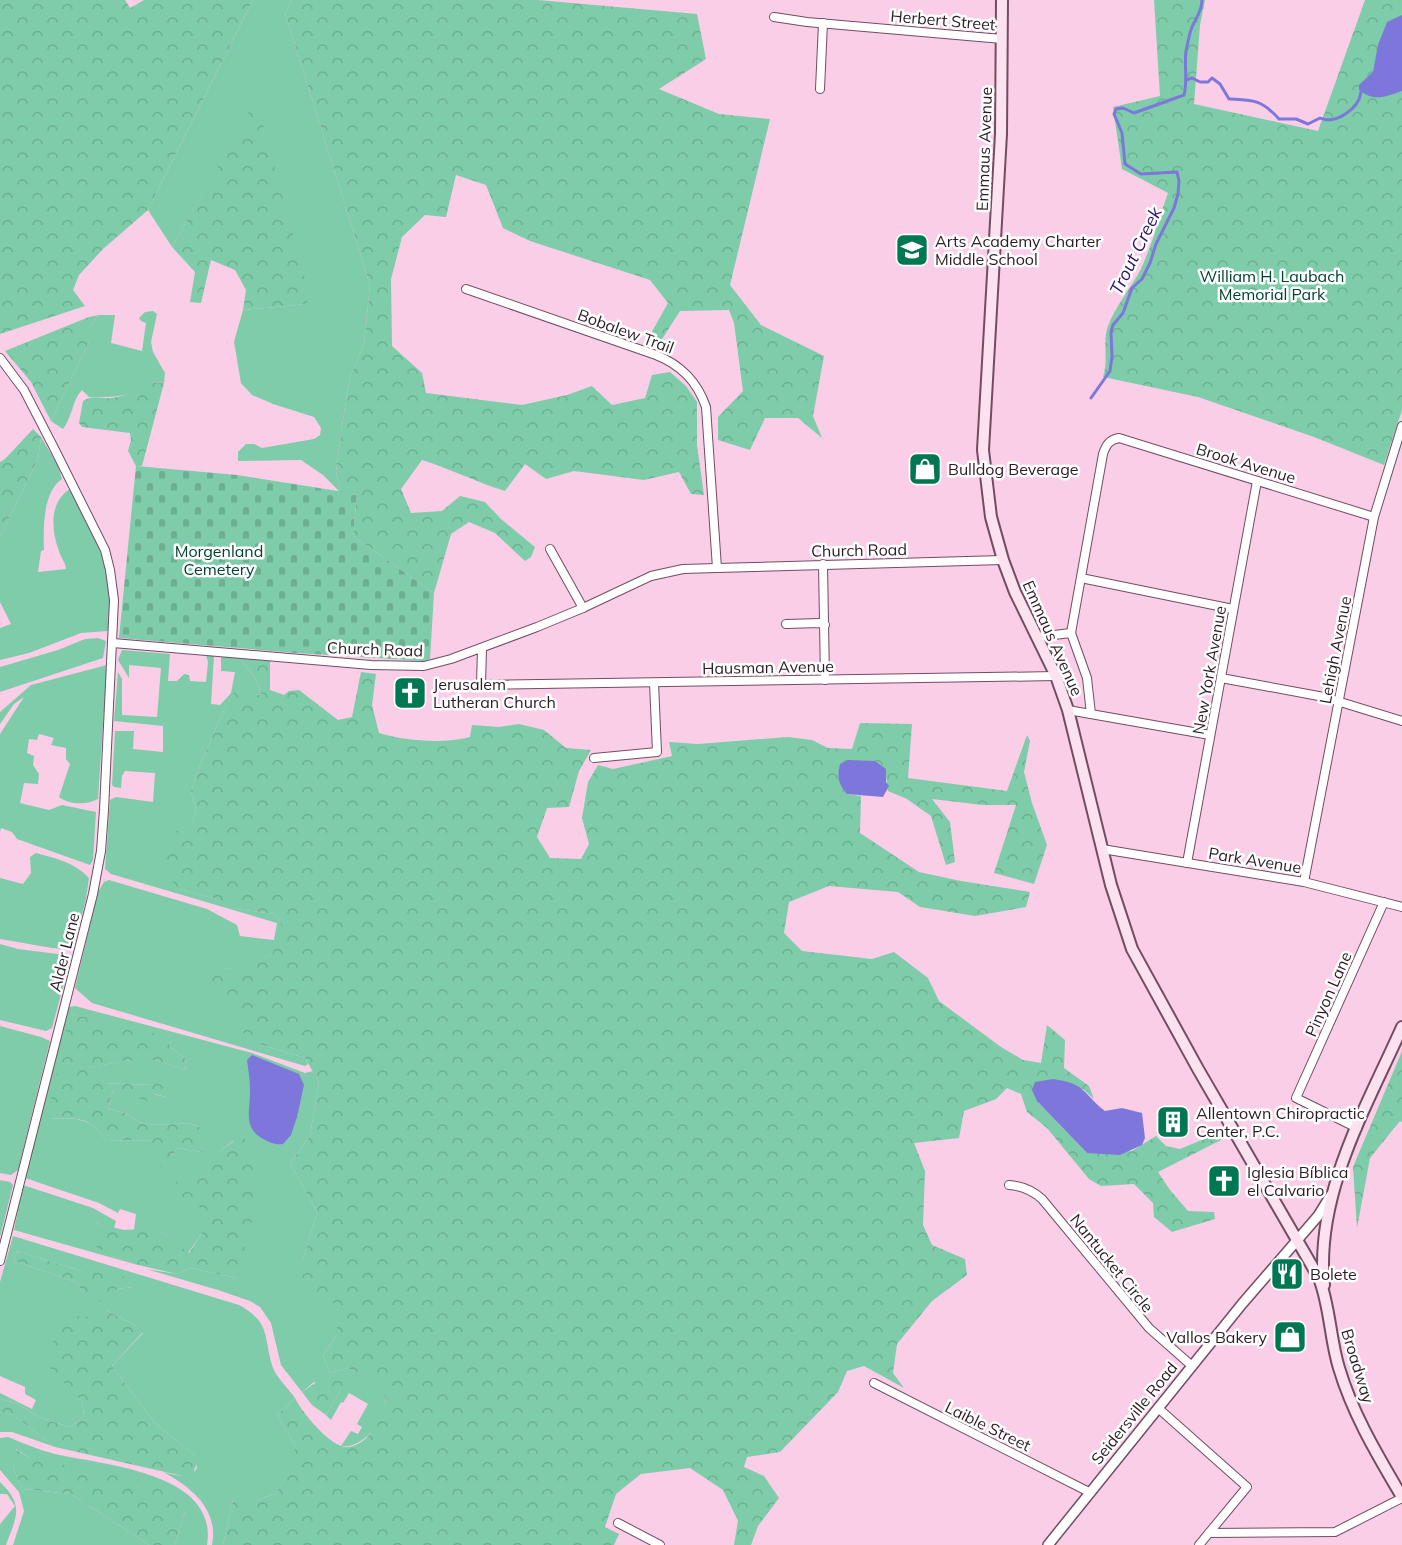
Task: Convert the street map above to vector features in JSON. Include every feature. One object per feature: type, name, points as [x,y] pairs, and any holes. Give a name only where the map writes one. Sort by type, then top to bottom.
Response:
[{"type":"main road","name":"Emmaus Avenue","points":[[1002,0],[1001,144],[983,450],[991,517],[1015,592],[1056,676],[1068,710],[1120,917],[1144,973],[1296,1240]]},
{"type":"main road","points":[[1326,1301],[1323,1258],[1334,1188],[1357,1128],[1402,1027]]},
{"type":"main road","name":"Broadway","points":[[1296,1240],[1319,1278],[1326,1301],[1331,1336],[1349,1398],[1402,1498]]},
{"type":"street","name":"Herbert Street","points":[[774,17],[1002,39]]},
{"type":"street","points":[[820,89],[823,23]]},
{"type":"street","name":"Bobalew Trail","points":[[466,289],[656,355],[677,365],[686,374],[698,389],[706,407],[717,568]]},
{"type":"street","points":[[0,358],[24,390],[105,550],[114,600],[112,643]]},
{"type":"street","name":"Lehigh Avenue","points":[[1304,882],[1374,517],[1402,426]]},
{"type":"street","name":"Brook Avenue","points":[[1081,578],[1103,454],[1110,440],[1119,438],[1374,517]]},
{"type":"street","name":"New York Avenue","points":[[1187,863],[1257,481]]},
{"type":"street","points":[[550,549],[583,608]]},
{"type":"street","name":"Church Road","points":[[112,643],[372,665],[433,664],[482,648],[583,608],[651,576],[683,569],[1003,560]]},
{"type":"street","points":[[823,564],[825,680]]},
{"type":"street","points":[[1091,714],[1087,678],[1071,633],[1081,578],[1233,609]]},
{"type":"street","points":[[786,624],[820,623],[825,625]]},
{"type":"street","points":[[1037,637],[1071,633]]},
{"type":"street","name":"Alder Lane","points":[[0,1262],[93,894],[101,851],[112,643]]},
{"type":"street","name":"Hausman Avenue","points":[[482,648],[481,684],[1056,676]]},
{"type":"street","points":[[1221,678],[1324,697],[1402,721]]},
{"type":"street","points":[[594,758],[657,752],[654,683]]},
{"type":"street","points":[[1068,710],[1210,735]]},
{"type":"street","name":"Park Avenue","points":[[1102,849],[1304,882],[1402,907]]},
{"type":"street","name":"Pinyon Lane","points":[[1357,1128],[1296,1098],[1384,902]]},
{"type":"street","name":"Nantucket Circle","points":[[1009,1185],[1031,1190],[1042,1199],[1149,1328],[1192,1366]]},
{"type":"street","name":"Seidersville Road","points":[[1048,1545],[1192,1366],[1318,1216],[1334,1188]]},
{"type":"street","name":"Laible Street","points":[[874,1383],[1089,1492]]},
{"type":"street","points":[[1158,1408],[1247,1487],[1199,1545]]},
{"type":"street","points":[[1209,1533],[1335,1532],[1402,1498]]},
{"type":"street","points":[[618,1523],[660,1545]]},
{"type":"green space","points":[[0,0],[125,0],[130,8],[144,0],[253,0],[148,210],[103,249],[79,275],[73,290],[85,306],[0,334]]},
{"type":"green space","points":[[253,0],[292,0],[285,13],[370,285],[364,344],[350,377],[342,426],[336,471],[340,492],[323,475],[301,460],[238,461],[238,452],[246,444],[254,444],[262,448],[314,439],[320,435],[321,428],[314,417],[252,395],[241,383],[234,342],[243,310],[306,304],[256,100],[172,247],[148,210]]},
{"type":"green space","points":[[292,0],[538,0],[697,14],[706,59],[659,89],[719,114],[770,119],[730,285],[761,325],[824,356],[813,416],[822,438],[798,418],[765,418],[750,450],[718,440],[718,417],[743,391],[734,323],[729,310],[680,311],[657,347],[645,344],[668,303],[650,280],[530,241],[503,228],[486,185],[456,175],[446,217],[425,215],[402,237],[391,279],[392,346],[422,373],[426,393],[522,405],[567,395],[592,386],[612,405],[645,398],[652,375],[670,372],[686,386],[697,402],[697,445],[704,495],[691,494],[679,472],[644,480],[574,471],[546,479],[525,464],[505,491],[422,460],[401,489],[411,513],[442,511],[460,496],[485,502],[501,519],[535,547],[531,557],[525,561],[495,533],[469,522],[451,534],[434,593],[353,536],[357,494],[340,492],[336,471],[350,377],[364,344],[370,285],[285,13]]},
{"type":"green space","name":"William H. Laubach Memorial Park","points":[[1154,0],[1205,0],[1200,25],[1194,104],[1318,131],[1365,0],[1402,0],[1402,410],[1384,465],[1314,437],[1198,397],[1103,377],[1108,326],[1141,269],[1168,193],[1122,169],[1113,107],[1160,96]]},
{"type":"green space","points":[[256,99],[308,289],[307,304],[243,310],[246,290],[235,270],[211,260],[201,303],[190,302],[195,272],[172,247]]},
{"type":"green space","points":[[153,311],[157,314],[151,342],[153,352],[165,373],[164,383],[149,383],[128,394],[111,397],[89,397],[82,390],[76,398],[63,429],[51,421],[89,342],[89,327],[99,315],[115,315],[111,343],[142,351],[146,323],[139,318],[145,312]]},
{"type":"green space","points":[[99,315],[89,327],[89,342],[51,421],[31,382],[5,351]]},
{"type":"green space","points":[[149,382],[164,383],[142,466],[136,466],[128,451],[130,433],[82,427],[79,423],[83,401],[94,397],[122,396]]},
{"type":"green space","points":[[33,429],[41,437],[38,459],[0,537],[0,462]]},
{"type":"green space","points":[[41,437],[58,466],[62,479],[51,492],[48,501],[44,521],[44,550],[41,551],[38,572],[66,569],[56,543],[53,526],[58,501],[70,489],[103,557],[111,599],[111,623],[107,631],[81,633],[29,653],[0,660],[0,628],[11,624],[0,602],[0,537],[38,459]]},
{"type":"green space","name":"Morgenland Cemetery","points":[[136,466],[237,475],[357,494],[353,536],[434,593],[430,659],[424,661],[296,653],[119,638]]},
{"type":"green space","points":[[98,638],[106,641],[103,658],[0,692],[0,667],[58,650],[85,639]]},
{"type":"green space","points":[[122,650],[170,654],[168,681],[177,681],[184,674],[189,675],[190,681],[206,682],[208,662],[206,655],[214,655],[211,704],[220,705],[231,693],[235,672],[221,671],[221,658],[225,656],[240,658],[257,681],[261,695],[235,692],[221,716],[191,791],[196,809],[192,826],[175,831],[179,889],[213,898],[229,908],[275,914],[285,931],[272,954],[249,970],[223,968],[259,1044],[305,1058],[308,1064],[305,1066],[92,1003],[75,988],[98,892],[104,882],[109,880],[207,909],[237,925],[240,936],[274,940],[277,923],[111,874],[105,869],[110,800],[116,797],[153,802],[155,773],[125,771],[121,788],[112,785],[115,731],[134,731],[133,749],[163,752],[163,726],[114,721],[118,672],[122,679],[122,715],[157,717],[161,668],[129,665],[129,678],[118,660]]},
{"type":"green space","points":[[240,658],[270,661],[270,690],[284,695],[289,691],[299,690],[338,720],[352,717],[361,672],[376,674],[372,705],[379,733],[389,736],[424,741],[460,739],[470,737],[472,725],[499,727],[519,724],[544,730],[566,748],[591,750],[579,771],[569,807],[547,808],[537,837],[550,858],[581,859],[589,844],[582,818],[588,782],[598,765],[613,769],[672,756],[669,742],[698,744],[788,737],[812,740],[828,748],[852,749],[860,723],[912,724],[908,778],[1007,791],[1027,735],[1030,741],[1024,772],[1047,845],[1034,884],[994,873],[1016,805],[983,805],[932,799],[950,822],[955,862],[946,865],[931,816],[907,799],[888,791],[885,769],[847,794],[861,796],[860,833],[919,872],[1030,892],[1026,907],[975,916],[920,907],[898,892],[829,886],[789,902],[784,933],[802,951],[872,959],[894,952],[928,978],[939,1001],[1001,1047],[1023,1060],[1041,1063],[1047,1025],[1065,1040],[1064,1068],[1089,1086],[1094,1099],[1083,1089],[1037,1101],[1087,1153],[1132,1151],[1156,1136],[1166,1146],[1180,1149],[1221,1132],[1225,1138],[1158,1172],[1188,1211],[1214,1212],[1215,1219],[1172,1232],[1154,1217],[1153,1203],[1134,1184],[1101,1186],[1089,1179],[1047,1128],[1027,1112],[1021,1094],[1007,1088],[996,1099],[964,1111],[959,1138],[914,1143],[925,1171],[923,1225],[932,1245],[965,1259],[967,1275],[932,1301],[897,1344],[893,1373],[904,1388],[864,1366],[847,1371],[838,1392],[780,1452],[747,1457],[744,1467],[764,1476],[779,1498],[758,1526],[751,1545],[734,1545],[738,1521],[723,1490],[690,1468],[641,1474],[616,1494],[605,1527],[619,1534],[614,1545],[223,1545],[233,1500],[256,1500],[276,1494],[295,1460],[295,1445],[277,1415],[295,1398],[310,1420],[326,1436],[342,1446],[349,1447],[364,1440],[370,1434],[387,1397],[375,1389],[377,1382],[347,1368],[330,1373],[323,1356],[337,1334],[337,1304],[303,1297],[302,1262],[317,1212],[290,1163],[310,1136],[319,1082],[305,1058],[259,1044],[236,1028],[241,1006],[207,984],[223,968],[249,969],[272,954],[284,930],[275,914],[228,908],[213,898],[179,889],[166,874],[158,854],[175,831],[192,825],[196,809],[191,791],[221,716],[235,691],[261,695],[257,681]]},
{"type":"green space","points":[[107,665],[98,799],[78,803],[68,802],[59,797],[70,764],[66,759],[66,748],[51,745],[54,738],[39,734],[37,740],[29,739],[27,753],[34,756],[33,765],[39,774],[38,784],[24,783],[20,803],[49,810],[62,805],[96,812],[93,860],[90,865],[17,839],[12,832],[1,828],[0,832],[0,734],[24,697],[14,704],[0,724],[0,712],[31,685]]},
{"type":"green space","points":[[36,853],[71,865],[89,878],[73,949],[52,948],[0,939],[0,878],[23,884],[31,873],[30,857]]},
{"type":"green space","points":[[0,944],[71,957],[52,1028],[46,1031],[0,1020]]},
{"type":"green space","points":[[75,1006],[252,1053],[305,1073],[313,1071],[319,1082],[310,1136],[290,1163],[317,1212],[302,1262],[337,1303],[337,1334],[323,1356],[330,1373],[347,1368],[378,1382],[387,1397],[380,1421],[364,1439],[352,1445],[341,1446],[351,1431],[358,1434],[362,1427],[357,1424],[368,1404],[349,1393],[331,1420],[326,1415],[341,1390],[314,1382],[302,1392],[281,1365],[271,1323],[260,1307],[250,1301],[218,1290],[146,1269],[177,1274],[190,1268],[237,1278],[233,1141],[206,1162],[202,1233],[188,1253],[162,1233],[134,1230],[136,1214],[120,1209],[118,1213],[99,1203],[25,1178],[69,1007]],"holes":[[[71,1014],[189,1047],[169,1042],[171,1048],[187,1060],[185,1070],[155,1060],[131,1060],[85,1068],[104,1083],[153,1085],[169,1098],[154,1094],[113,1090],[108,1109],[126,1113],[138,1122],[154,1125],[189,1123],[199,1127],[201,1152],[177,1148],[172,1157],[154,1140],[106,1141],[94,1127],[81,1120],[48,1118]]]},
{"type":"green space","points":[[70,1014],[168,1036],[194,1050],[169,1042],[171,1048],[187,1060],[185,1070],[155,1060],[131,1060],[86,1068],[104,1083],[152,1085],[160,1074],[175,1081],[178,1095],[169,1098],[155,1094],[149,1102],[113,1090],[108,1109],[126,1113],[138,1122],[154,1125],[189,1123],[199,1127],[216,1147],[201,1152],[177,1148],[172,1157],[161,1167],[148,1153],[153,1140],[106,1141],[87,1122],[47,1118]]},
{"type":"green space","points":[[0,1026],[50,1041],[18,1170],[11,1175],[0,1173]]},
{"type":"green space","points":[[1402,1051],[1402,1122],[1400,1121],[1370,1158],[1357,1228],[1353,1167]]},
{"type":"green space","points":[[244,1137],[256,1174],[258,1198],[237,1278],[190,1268],[177,1274],[134,1264],[112,1256],[90,1243],[88,1231],[95,1223],[124,1230],[142,1229],[162,1233],[189,1253],[202,1233],[202,1208],[186,1202],[175,1183],[234,1141]]},
{"type":"green space","points":[[0,1180],[13,1185],[0,1237]]},
{"type":"green space","points":[[23,1185],[93,1208],[116,1221],[114,1228],[95,1223],[112,1256],[134,1264],[14,1230]]},
{"type":"green space","points":[[13,1236],[239,1305],[250,1312],[257,1318],[265,1332],[275,1372],[295,1398],[277,1415],[295,1445],[296,1460],[276,1494],[256,1500],[233,1500],[223,1545],[212,1545],[211,1521],[201,1501],[193,1492],[163,1472],[182,1476],[190,1475],[197,1468],[194,1455],[155,1423],[112,1366],[143,1333],[133,1324],[106,1310],[82,1401],[84,1416],[70,1427],[41,1418],[16,1403],[0,1399],[0,1393],[32,1409],[36,1400],[25,1394],[25,1387],[0,1376],[0,1282]],"holes":[[[17,1251],[82,1271],[104,1271],[133,1287],[83,1293],[76,1282],[14,1261]]]},
{"type":"green space","points":[[17,1251],[82,1271],[104,1271],[131,1279],[133,1287],[117,1289],[102,1302],[83,1293],[76,1282],[14,1261]]},
{"type":"green space","points":[[106,1310],[143,1332],[112,1366],[155,1423],[194,1455],[197,1462],[193,1474],[187,1477],[55,1447],[13,1415],[0,1412],[0,1399],[16,1403],[41,1418],[70,1427],[84,1416],[82,1401],[49,1367],[55,1333],[67,1315],[93,1317],[100,1327]]},
{"type":"green space","points":[[324,1377],[343,1382],[341,1390],[326,1415],[312,1405],[302,1392]]},
{"type":"green space","points":[[0,1412],[13,1415],[55,1447],[12,1432],[0,1432]]},
{"type":"green space","points":[[8,1437],[55,1454],[127,1468],[154,1476],[177,1487],[195,1502],[206,1521],[207,1545],[175,1545],[185,1512],[30,1458],[16,1449],[13,1467],[22,1489],[71,1494],[149,1545],[13,1545],[24,1511],[19,1492],[0,1470],[0,1438]]},
{"type":"green space","points":[[15,1449],[30,1458],[155,1483],[178,1496],[185,1512],[175,1545],[149,1545],[71,1494],[22,1489],[13,1467]]},
{"type":"green space","points":[[0,1482],[8,1490],[16,1505],[15,1519],[6,1545],[0,1545],[0,1524],[15,1506],[7,1494],[0,1494]]},
{"type":"shaded area","points":[[1402,15],[1402,91],[1375,97],[1365,94],[1359,90],[1359,85],[1373,72],[1378,45],[1387,22]]},
{"type":"shaded area","points":[[848,760],[875,761],[886,769],[886,782],[889,786],[883,797],[847,794],[840,784],[839,773],[840,764]]},
{"type":"shaded area","points":[[252,1055],[299,1074],[304,1085],[291,1135],[283,1144],[265,1140],[253,1130],[250,1124],[250,1085],[247,1060]]},
{"type":"shaded area","points":[[1053,1079],[1064,1081],[1083,1090],[1105,1111],[1122,1108],[1142,1113],[1145,1138],[1142,1145],[1120,1155],[1087,1153],[1037,1101],[1032,1090],[1035,1082]]},
{"type":"waterway","name":"Trout Creek","points":[[1091,398],[1110,371],[1113,325],[1123,313],[1132,288],[1142,279],[1150,263],[1178,194],[1177,172],[1141,174],[1125,164],[1122,133],[1114,114],[1116,109],[1123,108],[1134,113],[1184,95],[1186,51],[1202,0]]},
{"type":"waterway","points":[[1186,80],[1192,78],[1200,82],[1208,82],[1212,78],[1220,84],[1229,99],[1257,102],[1268,108],[1279,119],[1296,119],[1308,124],[1320,118],[1326,120],[1345,114],[1356,104],[1361,92]]},
{"type":"place","name":"Arts Academy Charter Middle School","points":[[912,250]]},
{"type":"place","name":"Bulldog Beverage","points":[[925,469]]},
{"type":"place","name":"Jerusalem Lutheran Church","points":[[410,693]]},
{"type":"place","name":"Allentown Chiropractic Center, P.C.","points":[[1173,1122]]},
{"type":"place","name":"Iglesia Bíblica el Calvario","points":[[1224,1181]]},
{"type":"place","name":"Bolete","points":[[1287,1274]]},
{"type":"place","name":"Vallos Bakery","points":[[1290,1337]]}]
